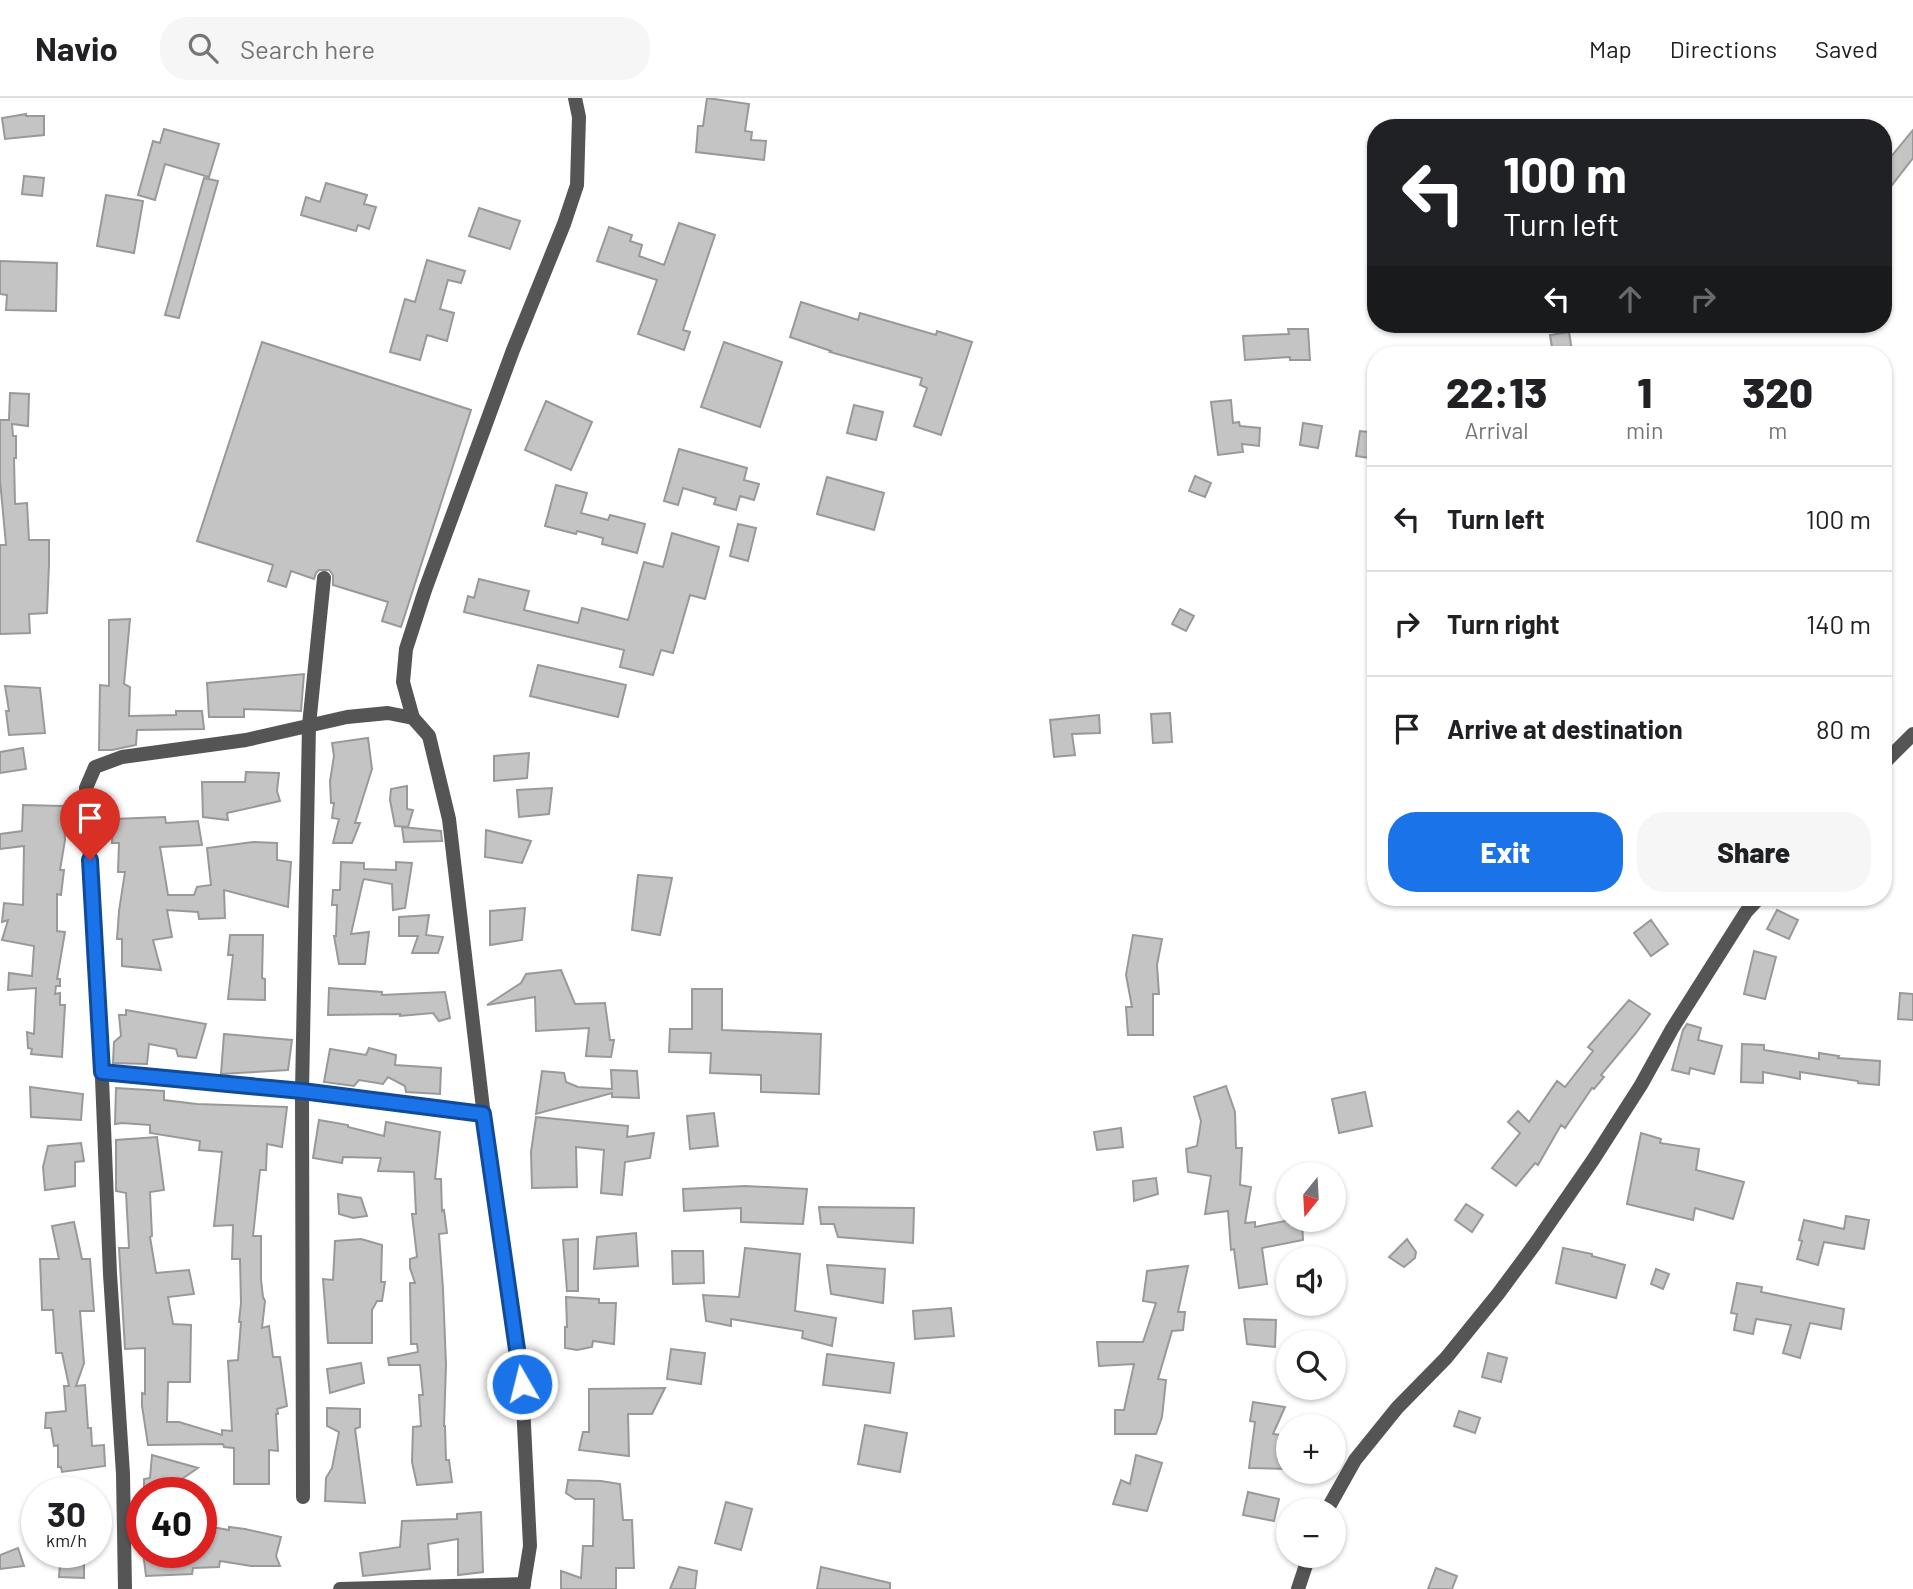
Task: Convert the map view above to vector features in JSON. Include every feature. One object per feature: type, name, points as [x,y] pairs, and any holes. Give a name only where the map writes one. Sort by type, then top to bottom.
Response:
[{"type":"street","points":[[340,1589],[523,1587],[530,1546],[522,1384],[483,1114],[449,819],[429,736],[413,718],[403,682],[406,649],[425,590],[486,419],[564,224],[576,185],[579,117],[575,98]]},
{"type":"street","points":[[303,1497],[302,1091],[309,725],[324,578]]},
{"type":"street","points":[[125,1589],[123,1474],[110,1274],[86,788],[95,767],[122,757],[246,740],[347,717],[388,713],[413,718]]},
{"type":"street","points":[[1892,755],[1913,734]]},
{"type":"street","points":[[1334,1498],[1355,1460],[1397,1408],[1446,1357],[1535,1244],[1641,1085],[1672,1029],[1752,906]]},
{"type":"street","points":[[102,1072],[302,1091],[483,1114]]},
{"type":"street","points":[[1298,1589],[1305,1568]]},
{"type":"building","points":[[707,98],[749,104],[745,131],[752,132],[751,140],[766,141],[764,160],[696,152],[698,126],[703,126]]},
{"type":"building","points":[[26,114],[44,116],[44,135],[5,139],[2,118]]},
{"type":"building","points":[[164,129],[219,144],[209,177],[165,164],[155,200],[138,195],[153,141],[160,143]]},
{"type":"building","points":[[1913,130],[1913,158],[1892,185],[1892,156]]},
{"type":"building","points":[[24,176],[44,178],[42,196],[22,194]]},
{"type":"building","points":[[204,178],[218,181],[179,318],[165,315]]},
{"type":"building","points":[[326,183],[367,195],[364,204],[376,207],[369,229],[358,225],[356,231],[301,215],[306,197],[320,202]]},
{"type":"building","points":[[106,195],[143,201],[134,253],[97,246]]},
{"type":"building","points":[[479,208],[520,221],[510,249],[469,236]]},
{"type":"building","points":[[679,223],[715,235],[683,330],[690,332],[684,350],[638,334],[657,280],[597,261],[609,227],[632,235],[630,241],[642,245],[639,256],[664,265]]},
{"type":"building","points":[[427,260],[465,271],[461,283],[448,280],[440,309],[454,313],[447,341],[427,335],[420,360],[390,352],[405,299],[415,302]]},
{"type":"building","points":[[0,261],[57,263],[56,311],[6,310],[7,295],[0,294]]},
{"type":"building","points":[[801,302],[858,320],[860,313],[936,335],[937,331],[972,342],[941,435],[914,426],[927,388],[920,385],[922,378],[830,352],[790,337]]},
{"type":"building","points":[[1288,329],[1308,329],[1310,360],[1290,360],[1290,357],[1245,360],[1243,336],[1289,334]]},
{"type":"building","points":[[1569,333],[1571,346],[1552,346],[1550,335]]},
{"type":"building","points":[[262,342],[471,410],[401,627],[382,621],[388,602],[333,585],[333,575],[329,570],[319,570],[314,579],[291,571],[286,587],[268,581],[273,565],[197,541]]},
{"type":"building","points":[[724,342],[782,362],[760,427],[701,407]]},
{"type":"building","points":[[10,393],[29,394],[28,426],[12,424],[13,436],[16,436],[15,504],[27,503],[29,540],[49,540],[47,613],[29,614],[30,633],[0,634],[0,545],[6,545],[0,480],[0,420],[9,420]]},
{"type":"building","points":[[1231,400],[1233,423],[1260,428],[1259,446],[1242,444],[1243,452],[1218,455],[1211,402]]},
{"type":"building","points":[[546,401],[592,422],[571,470],[525,450]]},
{"type":"building","points":[[854,405],[883,412],[876,440],[847,433]]},
{"type":"building","points":[[1303,423],[1322,426],[1318,448],[1300,445]]},
{"type":"building","points":[[1360,431],[1367,432],[1367,458],[1356,456]]},
{"type":"building","points":[[679,449],[747,468],[744,480],[759,484],[754,500],[740,496],[736,510],[714,504],[716,498],[683,488],[678,505],[664,501]]},
{"type":"building","points":[[1195,476],[1211,483],[1205,497],[1189,491]]},
{"type":"building","points":[[827,477],[884,493],[874,530],[817,514]]},
{"type":"building","points":[[556,485],[587,493],[581,513],[608,520],[610,515],[645,524],[637,553],[602,544],[603,538],[545,526]]},
{"type":"building","points":[[738,524],[756,528],[748,561],[730,556]]},
{"type":"building","points":[[672,533],[719,547],[705,599],[690,595],[673,653],[661,650],[653,675],[620,667],[624,650],[464,612],[468,596],[474,598],[479,579],[529,591],[524,610],[578,623],[582,608],[628,620],[644,562],[663,567]]},
{"type":"building","points":[[1180,609],[1194,616],[1186,631],[1172,624]]},
{"type":"building","points":[[130,619],[124,684],[130,687],[129,716],[176,715],[176,711],[202,711],[204,729],[137,730],[136,745],[99,750],[100,685],[109,686],[109,620]]},
{"type":"building","points":[[538,665],[626,685],[618,717],[530,696]]},
{"type":"building","points":[[304,674],[301,711],[244,709],[244,717],[209,717],[207,683]]},
{"type":"building","points":[[5,686],[40,688],[45,733],[9,735]]},
{"type":"building","points":[[1170,713],[1172,742],[1153,743],[1151,714]]},
{"type":"building","points":[[1099,715],[1100,733],[1072,734],[1075,755],[1054,757],[1050,720]]},
{"type":"building","points":[[368,738],[372,769],[355,823],[360,823],[352,843],[333,843],[339,819],[332,818],[332,743]]},
{"type":"building","points":[[23,748],[26,769],[0,773],[0,752]]},
{"type":"building","points":[[529,753],[527,778],[494,781],[494,756]]},
{"type":"building","points":[[246,772],[279,773],[277,791],[280,801],[227,813],[228,820],[203,817],[202,782],[245,782]]},
{"type":"building","points":[[407,786],[407,809],[413,810],[408,827],[395,826],[390,800],[391,789]]},
{"type":"building","points":[[552,788],[549,814],[519,817],[517,790]]},
{"type":"building","points":[[23,805],[63,806],[65,840],[60,870],[64,870],[61,895],[57,894],[57,931],[65,932],[57,979],[60,979],[60,986],[56,986],[55,994],[60,993],[60,1005],[65,1005],[62,1057],[31,1054],[32,1049],[28,1048],[27,1032],[34,1034],[36,988],[8,990],[9,973],[32,976],[34,946],[2,940],[8,920],[2,922],[4,903],[23,905],[24,846],[0,849],[0,834],[22,831]]},
{"type":"building","points":[[165,817],[166,823],[198,821],[202,845],[160,847],[168,895],[194,895],[197,887],[211,885],[207,848],[253,842],[277,843],[277,860],[291,862],[288,907],[224,890],[225,918],[199,919],[198,912],[167,910],[172,937],[153,940],[161,970],[122,966],[122,939],[117,939],[125,872],[118,872],[119,843],[112,843],[113,819]]},
{"type":"building","points":[[402,827],[441,831],[442,841],[404,842]]},
{"type":"building","points":[[486,830],[531,841],[522,863],[485,857]]},
{"type":"building","points":[[341,862],[364,863],[364,869],[396,870],[396,862],[412,863],[405,908],[393,910],[392,884],[363,881],[351,934],[369,932],[365,964],[339,964],[334,936],[337,905],[332,905],[333,890],[340,890]]},
{"type":"building","points":[[638,875],[672,878],[660,935],[632,930]]},
{"type":"building","points":[[525,908],[522,940],[490,945],[490,911]]},
{"type":"building","points":[[1777,910],[1798,920],[1789,939],[1767,929]]},
{"type":"building","points":[[429,915],[426,935],[443,937],[438,953],[412,953],[418,936],[399,936],[399,917]]},
{"type":"building","points":[[1651,920],[1668,944],[1651,956],[1634,933]]},
{"type":"building","points":[[230,935],[263,935],[262,978],[265,979],[265,1000],[228,999],[233,955],[228,955]]},
{"type":"building","points":[[1133,935],[1162,939],[1157,965],[1159,994],[1153,994],[1153,1035],[1128,1035],[1126,1007],[1132,1007],[1126,975]]},
{"type":"building","points":[[1754,951],[1776,957],[1765,999],[1744,994]]},
{"type":"building","points":[[561,970],[575,1004],[605,1003],[610,1040],[614,1040],[611,1057],[586,1056],[589,1028],[536,1031],[535,997],[487,1005],[521,983],[526,974]]},
{"type":"building","points":[[329,988],[382,992],[382,995],[445,992],[450,1018],[439,1021],[433,1013],[400,1016],[328,1015]]},
{"type":"building","points":[[692,989],[722,989],[722,1030],[821,1034],[819,1094],[761,1092],[761,1075],[710,1073],[711,1053],[669,1052],[670,1029],[692,1029]]},
{"type":"building","points":[[1900,993],[1913,994],[1913,1020],[1898,1019]]},
{"type":"building","points":[[1629,1000],[1650,1014],[1601,1075],[1604,1077],[1592,1088],[1565,1128],[1561,1125],[1538,1165],[1535,1163],[1516,1186],[1492,1168],[1520,1133],[1508,1122],[1518,1111],[1529,1122],[1557,1081],[1565,1087],[1593,1051],[1588,1047]]},
{"type":"building","points":[[126,1010],[206,1024],[196,1058],[178,1056],[176,1049],[149,1044],[147,1064],[113,1063],[114,1042],[121,1036],[119,1015],[126,1015]]},
{"type":"building","points":[[1687,1024],[1701,1028],[1698,1040],[1722,1046],[1714,1074],[1690,1068],[1689,1074],[1672,1070]]},
{"type":"building","points":[[224,1034],[292,1040],[288,1070],[221,1074]]},
{"type":"building","points":[[1742,1044],[1764,1045],[1764,1050],[1819,1059],[1819,1053],[1839,1056],[1838,1058],[1880,1061],[1879,1085],[1800,1072],[1800,1079],[1763,1072],[1763,1083],[1741,1082]]},
{"type":"building","points":[[369,1048],[396,1055],[395,1065],[441,1068],[440,1094],[406,1092],[405,1086],[388,1077],[383,1084],[359,1080],[354,1086],[324,1082],[330,1049],[366,1055]]},
{"type":"building","points":[[611,1070],[637,1071],[639,1098],[612,1097],[612,1093],[536,1114],[542,1071],[564,1073],[566,1082],[578,1087],[612,1089]]},
{"type":"building","points":[[1226,1086],[1235,1112],[1236,1148],[1242,1148],[1240,1185],[1251,1187],[1245,1223],[1255,1222],[1255,1227],[1276,1223],[1276,1232],[1303,1232],[1303,1240],[1262,1248],[1267,1284],[1239,1288],[1234,1249],[1231,1250],[1228,1211],[1205,1214],[1211,1176],[1188,1172],[1186,1149],[1197,1146],[1201,1121],[1194,1097]]},
{"type":"building","points":[[30,1087],[83,1094],[81,1120],[31,1117]]},
{"type":"building","points":[[116,1088],[164,1091],[164,1100],[197,1104],[287,1107],[282,1147],[267,1144],[266,1170],[260,1170],[253,1236],[261,1236],[261,1279],[265,1301],[262,1328],[269,1326],[273,1357],[280,1357],[287,1406],[277,1409],[278,1451],[269,1450],[269,1484],[234,1484],[234,1448],[224,1447],[223,1444],[148,1445],[142,1406],[142,1393],[145,1394],[145,1348],[125,1349],[119,1248],[129,1248],[126,1193],[116,1191],[116,1140],[157,1137],[164,1190],[150,1192],[150,1237],[156,1273],[189,1270],[194,1294],[168,1297],[173,1324],[191,1325],[190,1382],[168,1382],[167,1422],[179,1422],[222,1435],[222,1430],[232,1431],[228,1361],[238,1360],[241,1322],[240,1259],[232,1259],[233,1225],[214,1226],[222,1152],[199,1150],[200,1141],[150,1133],[150,1125],[115,1124]]},
{"type":"building","points":[[1365,1092],[1372,1126],[1339,1133],[1332,1099]]},
{"type":"building","points":[[714,1113],[718,1146],[690,1149],[687,1116]]},
{"type":"building","points":[[536,1117],[628,1126],[627,1137],[654,1133],[650,1158],[625,1162],[622,1195],[601,1193],[604,1150],[576,1147],[577,1187],[532,1188],[531,1152]]},
{"type":"building","points":[[319,1120],[384,1136],[386,1122],[440,1132],[435,1179],[441,1179],[442,1211],[444,1210],[447,1233],[439,1234],[446,1365],[444,1426],[446,1460],[449,1460],[452,1482],[417,1485],[412,1462],[413,1427],[421,1426],[419,1395],[423,1395],[420,1365],[389,1365],[388,1358],[418,1352],[417,1344],[411,1344],[410,1283],[415,1283],[410,1259],[417,1257],[412,1214],[416,1214],[414,1172],[378,1171],[381,1158],[343,1157],[342,1163],[313,1158]]},
{"type":"building","points":[[1121,1128],[1123,1147],[1097,1150],[1094,1132]]},
{"type":"building","points":[[1641,1133],[1661,1139],[1660,1143],[1699,1149],[1696,1170],[1744,1182],[1733,1219],[1695,1208],[1693,1220],[1627,1204]]},
{"type":"building","points":[[81,1143],[84,1161],[75,1162],[75,1186],[45,1190],[43,1167],[48,1146]]},
{"type":"building","points":[[1156,1178],[1158,1194],[1134,1201],[1133,1181]]},
{"type":"building","points":[[745,1186],[807,1189],[803,1224],[741,1222],[741,1208],[684,1211],[683,1189]]},
{"type":"building","points":[[338,1194],[361,1198],[367,1216],[353,1218],[339,1214]]},
{"type":"building","points":[[1466,1204],[1483,1215],[1472,1232],[1455,1220]]},
{"type":"building","points":[[819,1207],[914,1208],[913,1243],[838,1237],[834,1224],[821,1224]]},
{"type":"building","points":[[1846,1216],[1869,1220],[1864,1249],[1824,1242],[1818,1265],[1797,1259],[1804,1220],[1844,1229]]},
{"type":"building","points":[[74,1222],[82,1259],[90,1259],[94,1311],[80,1311],[84,1363],[76,1386],[85,1385],[92,1446],[104,1445],[105,1466],[62,1472],[61,1467],[58,1467],[58,1445],[54,1446],[51,1428],[45,1428],[46,1413],[66,1411],[64,1386],[69,1386],[62,1353],[56,1353],[53,1310],[42,1310],[40,1259],[59,1259],[52,1226]]},
{"type":"building","points":[[636,1233],[638,1266],[594,1269],[597,1237]]},
{"type":"building","points":[[361,1239],[382,1245],[381,1282],[385,1282],[382,1301],[377,1301],[372,1310],[372,1343],[328,1343],[323,1279],[333,1280],[335,1241]]},
{"type":"building","points":[[578,1239],[578,1291],[567,1291],[563,1240]]},
{"type":"building","points":[[1407,1239],[1416,1252],[1415,1258],[1404,1267],[1389,1257]]},
{"type":"building","points":[[745,1248],[800,1254],[795,1311],[836,1318],[832,1346],[802,1338],[803,1331],[731,1319],[731,1326],[706,1321],[703,1295],[739,1297]]},
{"type":"building","points":[[1563,1248],[1625,1265],[1616,1298],[1556,1283]]},
{"type":"building","points":[[672,1251],[703,1251],[704,1283],[673,1284]]},
{"type":"building","points":[[827,1265],[885,1269],[883,1303],[831,1294]]},
{"type":"building","points":[[1188,1266],[1178,1312],[1185,1312],[1183,1330],[1172,1331],[1158,1379],[1166,1380],[1162,1417],[1156,1434],[1115,1434],[1115,1410],[1124,1410],[1134,1364],[1099,1366],[1097,1342],[1143,1342],[1156,1303],[1143,1301],[1147,1271]]},
{"type":"building","points":[[1656,1269],[1669,1274],[1663,1289],[1651,1284]]},
{"type":"building","points":[[1737,1283],[1762,1287],[1761,1292],[1844,1309],[1841,1329],[1810,1323],[1800,1358],[1783,1353],[1791,1325],[1756,1319],[1753,1334],[1734,1330],[1737,1314],[1731,1313]]},
{"type":"building","points":[[566,1297],[616,1303],[614,1344],[593,1341],[592,1347],[577,1350],[565,1348]]},
{"type":"building","points":[[951,1308],[954,1336],[915,1339],[913,1311]]},
{"type":"building","points":[[1244,1319],[1276,1320],[1275,1347],[1247,1344]]},
{"type":"building","points":[[671,1349],[705,1353],[701,1384],[667,1379]]},
{"type":"building","points":[[1488,1353],[1507,1358],[1501,1382],[1482,1377]]},
{"type":"building","points":[[827,1354],[894,1363],[890,1393],[823,1385]]},
{"type":"building","points":[[361,1363],[364,1383],[330,1393],[327,1369]]},
{"type":"building","points":[[665,1388],[652,1414],[628,1414],[629,1456],[579,1450],[583,1432],[589,1432],[589,1389]]},
{"type":"building","points":[[1253,1402],[1285,1407],[1282,1414],[1276,1414],[1273,1434],[1276,1434],[1276,1469],[1249,1468],[1255,1422],[1250,1421]]},
{"type":"building","points":[[327,1408],[360,1409],[360,1427],[355,1429],[365,1503],[325,1501],[326,1478],[332,1468],[339,1432],[327,1426]]},
{"type":"building","points":[[1459,1411],[1480,1418],[1475,1433],[1454,1426]]},
{"type":"building","points":[[865,1425],[907,1433],[900,1472],[858,1464]]},
{"type":"building","points":[[152,1455],[198,1468],[185,1477],[150,1477]]},
{"type":"building","points":[[1136,1455],[1162,1463],[1147,1511],[1113,1504],[1121,1480],[1130,1484]]},
{"type":"building","points":[[568,1480],[620,1484],[623,1520],[632,1520],[634,1568],[616,1568],[616,1589],[561,1589],[561,1571],[581,1578],[583,1546],[593,1546],[594,1499],[575,1499],[566,1493]]},
{"type":"building","points":[[1248,1492],[1276,1498],[1274,1521],[1243,1515]]},
{"type":"building","points":[[726,1502],[752,1509],[741,1550],[715,1543]]},
{"type":"building","points":[[481,1512],[483,1572],[458,1575],[458,1539],[428,1544],[430,1569],[363,1576],[360,1553],[400,1547],[402,1521],[457,1519],[457,1514]]},
{"type":"building","points":[[217,1528],[245,1529],[281,1537],[276,1556],[280,1566],[251,1566],[220,1561],[219,1567]]},
{"type":"building","points":[[18,1548],[21,1566],[0,1569],[0,1555]]},
{"type":"building","points":[[679,1567],[697,1571],[695,1589],[670,1589]]},
{"type":"building","points":[[821,1567],[890,1583],[890,1589],[817,1589]]},
{"type":"building","points":[[60,1568],[84,1568],[84,1578],[59,1577]]},
{"type":"building","points":[[145,1568],[193,1568],[192,1574],[146,1576]]},
{"type":"building","points":[[1436,1568],[1457,1576],[1452,1589],[1428,1589]]},
{"type":"route","points":[[90,860],[102,1072],[302,1091],[483,1114],[522,1384]]}]
